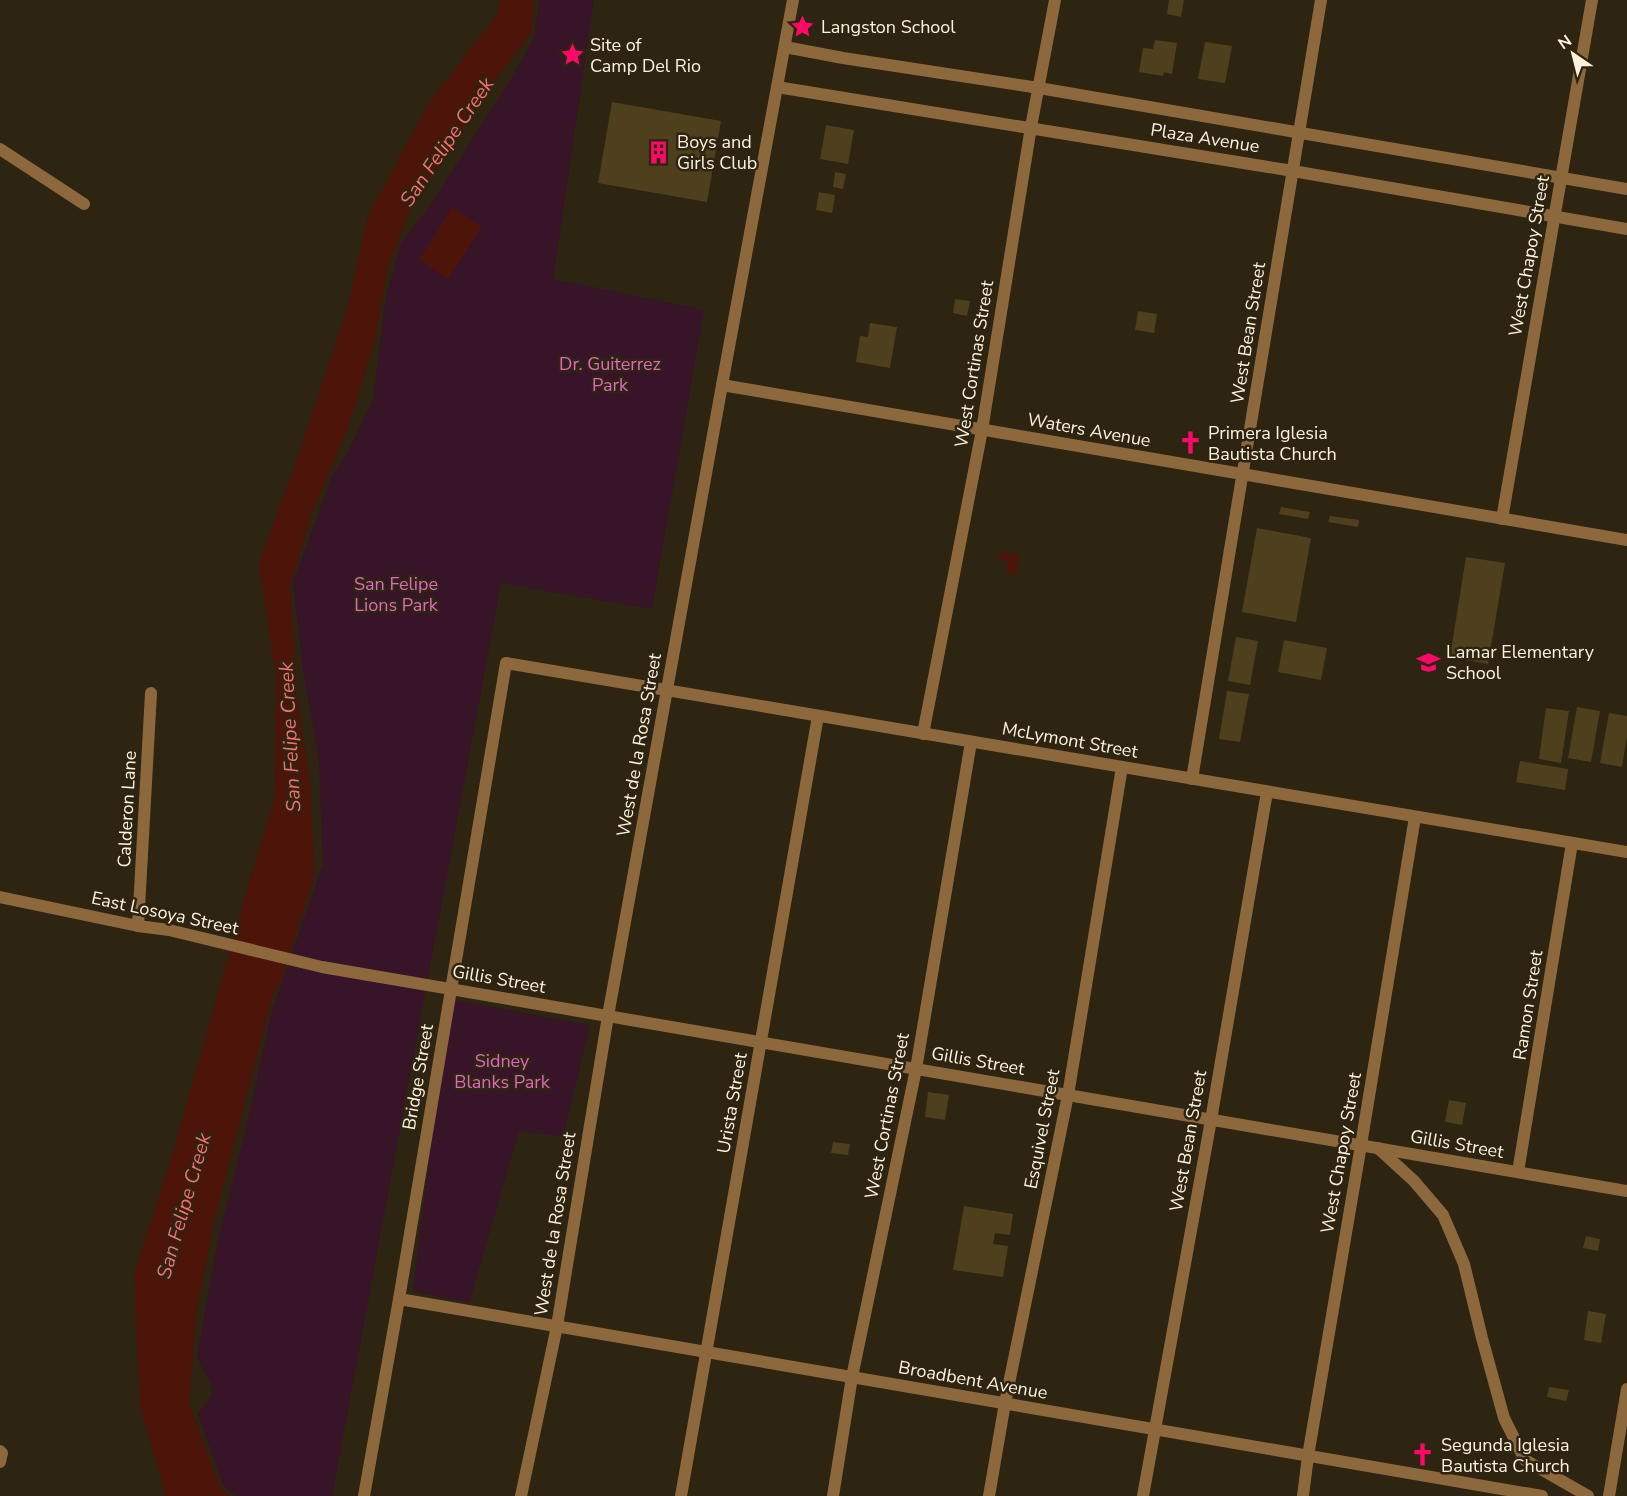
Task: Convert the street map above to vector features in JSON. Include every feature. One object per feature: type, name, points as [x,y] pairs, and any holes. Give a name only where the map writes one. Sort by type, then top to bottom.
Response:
[{"type":"street","name":"West de la Rosa Street","points":[[521,1496],[557,1326],[608,1016],[793,0]]},
{"type":"street","name":"West Cortinas Street","points":[[923,734],[982,430],[1031,127],[1055,0]]},
{"type":"street","name":"West Bean Street","points":[[1192,779],[1321,0]]},
{"type":"street","name":"West Chapoy Street","points":[[1502,519],[1592,0]]},
{"type":"street","name":"Plaza Avenue","points":[[785,47],[1039,88],[1627,189]]},
{"type":"street","name":"Plaza Avenue","points":[[777,87],[1031,127],[1627,229]]},
{"type":"street","points":[[0,149],[84,204]]},
{"type":"street","name":"Waters Avenue","points":[[722,385],[1627,540]]},
{"type":"street","name":"McLymont Street","points":[[506,663],[1627,852]]},
{"type":"street","name":"Bridge Street","points":[[364,1496],[506,663]]},
{"type":"street","name":"Calderon Lane","points":[[138,926],[151,693]]},
{"type":"street","name":"Urista Street","points":[[681,1496],[818,716]]},
{"type":"street","name":"West Cortinas Street","points":[[833,1496],[852,1377],[916,1069],[971,742]]},
{"type":"street","name":"Esquivel Street","points":[[989,1496],[1005,1404],[1068,1095],[1122,767]]},
{"type":"street","name":"West Bean Street","points":[[1143,1496],[1267,792]]},
{"type":"street","name":"West Chapoy Street","points":[[1303,1496],[1415,816]]},
{"type":"street","name":"Ramon Street","points":[[1518,1172],[1572,843]]},
{"type":"street","name":"East Losoya Street","points":[[0,897],[138,926],[169,930],[322,967]]},
{"type":"street","name":"Gillis Street","points":[[322,967],[1627,1191]]},
{"type":"street","points":[[1378,1148],[1414,1181],[1443,1215],[1464,1264],[1504,1419],[1525,1460],[1588,1496]]},
{"type":"street","name":"Broadbent Avenue","points":[[399,1299],[1542,1496]]},
{"type":"street","points":[[1609,1496],[1627,1389]]},
{"type":"street","points":[[0,1451],[2,1453],[0,1462]]},
{"type":"street","points":[[1462,1496],[1465,1483]]},
{"type":"green space","name":"San Felipe Lions Park","points":[[539,0],[594,0],[553,279],[704,310],[652,609],[501,583],[332,1496],[236,1496],[223,1485],[198,1414],[210,1398],[212,1389],[197,1357],[218,1240],[272,1011],[323,864],[319,759],[303,669],[293,583],[332,476],[347,454],[373,400],[386,298],[401,243],[429,207],[511,79],[534,38]]},
{"type":"green space","name":"Sidney Blanks Park","points":[[449,999],[590,1025],[563,1137],[519,1131],[469,1303],[413,1291]]},
{"type":"water","name":"San Felipe Creek","points":[[499,0],[534,0],[532,31],[490,88],[449,153],[414,199],[388,268],[374,343],[348,428],[312,512],[290,585],[297,692],[310,785],[315,874],[280,983],[273,994],[214,1221],[197,1309],[189,1403],[221,1490],[229,1496],[166,1496],[140,1407],[134,1274],[175,1146],[275,796],[276,679],[259,563],[295,465],[347,309],[368,216],[429,103],[498,13]]},
{"type":"water","points":[[452,208],[482,227],[448,279],[419,260]]},
{"type":"water","points":[[1001,552],[1020,555],[1016,574],[1006,572],[1008,562],[999,560]]},
{"type":"building","points":[[1169,0],[1184,0],[1181,17],[1167,14]]},
{"type":"building","points":[[1155,40],[1177,43],[1172,74],[1164,72],[1163,76],[1139,72],[1143,48],[1153,49]]},
{"type":"building","points":[[1205,42],[1232,46],[1225,83],[1198,79]]},
{"type":"building","name":"Boys and Girls Club","points":[[612,102],[721,121],[707,202],[598,183]]},
{"type":"building","points":[[826,125],[854,130],[848,164],[820,159]]},
{"type":"building","points":[[835,172],[846,174],[843,189],[833,187]]},
{"type":"building","points":[[819,192],[835,195],[832,213],[816,210]]},
{"type":"building","points":[[955,299],[970,301],[967,316],[953,313]]},
{"type":"building","points":[[1138,311],[1157,314],[1154,333],[1135,330]]},
{"type":"building","points":[[870,323],[897,327],[890,368],[856,362],[860,336],[868,337]]},
{"type":"building","points":[[1281,507],[1310,512],[1308,519],[1279,514]]},
{"type":"building","points":[[1330,516],[1359,520],[1358,527],[1328,522]]},
{"type":"building","points":[[1257,528],[1311,538],[1296,622],[1242,612]]},
{"type":"building","points":[[1466,557],[1505,563],[1488,664],[1450,657]]},
{"type":"building","points":[[1236,637],[1258,641],[1250,685],[1228,681]]},
{"type":"building","points":[[1284,640],[1327,648],[1321,680],[1278,672]]},
{"type":"building","points":[[1227,691],[1249,694],[1240,742],[1219,739]]},
{"type":"building","points":[[1577,707],[1600,711],[1591,762],[1568,758]]},
{"type":"building","points":[[1546,708],[1569,711],[1561,763],[1539,759]]},
{"type":"building","points":[[1609,713],[1627,716],[1627,736],[1622,767],[1600,763]]},
{"type":"building","points":[[1520,761],[1568,769],[1565,790],[1516,782]]},
{"type":"building","points":[[928,1092],[949,1095],[945,1120],[925,1117]]},
{"type":"building","points":[[1449,1100],[1466,1103],[1462,1125],[1445,1122]]},
{"type":"building","points":[[833,1142],[850,1144],[848,1155],[831,1153]]},
{"type":"building","points":[[964,1206],[1013,1214],[1010,1235],[995,1233],[993,1244],[1008,1246],[1003,1277],[953,1270]]},
{"type":"building","points":[[1586,1236],[1600,1239],[1598,1251],[1583,1248]]},
{"type":"building","points":[[1588,1311],[1606,1314],[1601,1343],[1584,1340]]},
{"type":"building","points":[[1549,1387],[1569,1390],[1566,1401],[1547,1397]]},
{"type":"place","name":"Langston School","points":[[803,27]]},
{"type":"place","name":"Site of Camp Del Rio","points":[[572,55]]},
{"type":"place","name":"Boys and Girls Club","points":[[659,152]]},
{"type":"place","name":"Primera Iglesia Bautista Church","points":[[1190,443]]},
{"type":"place","name":"Lamar Elementary School","points":[[1428,662]]},
{"type":"place","name":"Segunda Iglesia Bautista Church","points":[[1423,1455]]},
{"type":"park label","name":"Dr. Guiterrez Park","points":[[610,374]]}]
